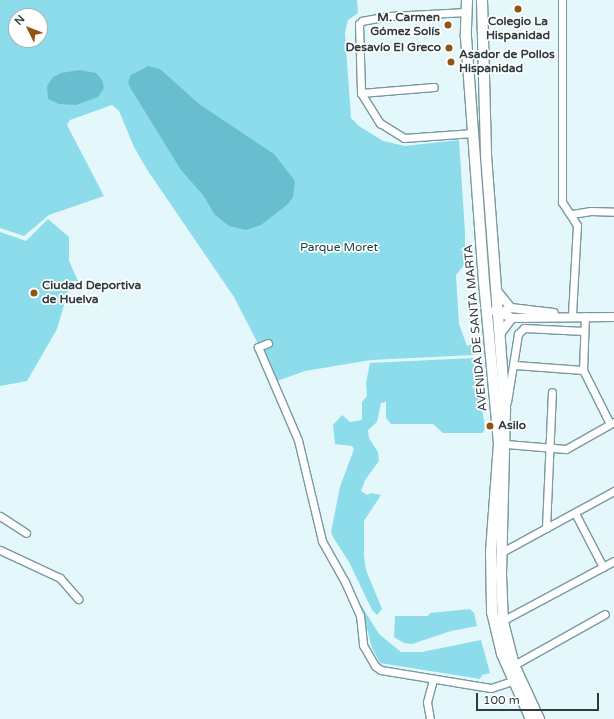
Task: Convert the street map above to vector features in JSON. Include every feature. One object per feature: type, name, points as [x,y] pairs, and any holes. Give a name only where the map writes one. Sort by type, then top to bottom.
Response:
[{"type":"main road","name":"AVENIDA DE SANTA MARTA","points":[[467,0],[473,134],[486,307],[503,444],[491,552],[499,623],[512,681],[531,719]]},
{"type":"main road","name":"AVENIDA DE SANTA MARTA","points":[[482,0],[486,155],[498,292],[505,410],[499,623],[514,665],[539,719]]},
{"type":"main road","points":[[491,552],[502,552]]},
{"type":"street","points":[[562,0],[562,202],[572,214],[577,225],[572,314]]},
{"type":"street","points":[[467,12],[379,14],[362,21],[359,24],[361,93],[380,123],[404,138],[473,134]]},
{"type":"street","points":[[361,93],[434,88]]},
{"type":"street","points":[[572,214],[591,211],[614,212]]},
{"type":"street","points":[[498,292],[511,308]]},
{"type":"street","points":[[486,307],[512,318],[584,316],[614,317]]},
{"type":"street","points":[[488,321],[499,313],[511,308],[584,316]]},
{"type":"street","points":[[503,444],[551,450],[566,449],[612,423],[582,370],[584,316]]},
{"type":"street","points":[[500,334],[512,318]]},
{"type":"street","points":[[505,410],[515,365],[518,334],[524,328],[584,331]]},
{"type":"street","points":[[268,343],[258,347],[298,440],[322,541],[345,582],[360,615],[363,645],[368,656],[381,670],[491,688],[512,681]]},
{"type":"street","points":[[515,365],[582,370]]},
{"type":"street","points":[[546,528],[551,450],[552,392]]},
{"type":"street","points":[[502,552],[614,491]]},
{"type":"street","points":[[574,512],[603,566]]},
{"type":"street","points":[[0,516],[26,533]]},
{"type":"street","points":[[0,550],[60,578],[78,599]]},
{"type":"street","points":[[499,623],[614,560]]},
{"type":"street","points":[[514,665],[605,614]]},
{"type":"street","points":[[430,719],[427,702],[433,678]]},
{"type":"green space","name":"Parque Moret","points":[[0,0],[357,0],[358,13],[348,20],[345,33],[351,118],[359,126],[383,141],[405,146],[459,140],[465,232],[465,264],[456,275],[459,324],[467,346],[472,344],[474,355],[371,360],[305,371],[277,381],[234,297],[148,171],[134,147],[119,111],[112,105],[70,120],[67,125],[104,196],[49,215],[24,236],[0,228]]},
{"type":"green space","name":"Ciudad Deportiva de Huelva","points":[[48,219],[69,237],[69,261],[78,281],[71,281],[57,329],[27,381],[0,386],[0,232],[26,241]]},
{"type":"green space","points":[[473,358],[485,427],[483,433],[443,433],[433,424],[391,424],[386,418],[386,402],[381,403],[377,422],[368,430],[369,438],[378,452],[379,461],[365,480],[361,491],[367,495],[371,493],[381,495],[364,521],[364,556],[366,570],[382,609],[377,615],[372,610],[349,562],[331,532],[340,487],[354,449],[352,446],[335,444],[333,425],[342,415],[350,422],[362,420],[362,402],[367,396],[366,383],[370,363]]},
{"type":"green space","points":[[361,605],[379,634],[401,652],[422,652],[481,640],[490,673],[482,675],[480,679],[380,663],[372,648]]},
{"type":"green space","points":[[470,609],[474,613],[477,626],[451,631],[412,644],[404,643],[394,637],[395,616],[428,616],[430,613]]},
{"type":"shaded area","points":[[148,66],[160,69],[199,104],[274,154],[295,181],[293,197],[288,204],[261,225],[246,230],[229,226],[215,215],[203,195],[181,170],[131,89],[128,82],[131,75]]},
{"type":"shaded area","points":[[80,70],[96,73],[102,80],[104,88],[98,97],[76,105],[59,104],[48,99],[47,86],[53,77],[61,73]]},
{"type":"place","name":"Colegio La Hispanidad","points":[[518,9]]},
{"type":"place","name":"M. Carmen Gómez Solís","points":[[448,25]]},
{"type":"place","name":"Desavío El Greco","points":[[449,48]]},
{"type":"place","name":"Asador de Pollos Hispanidad","points":[[451,62]]},
{"type":"place","name":"Ciudad Deportiva de Huelva","points":[[34,293]]},
{"type":"place","name":"Asilo","points":[[490,426]]}]
